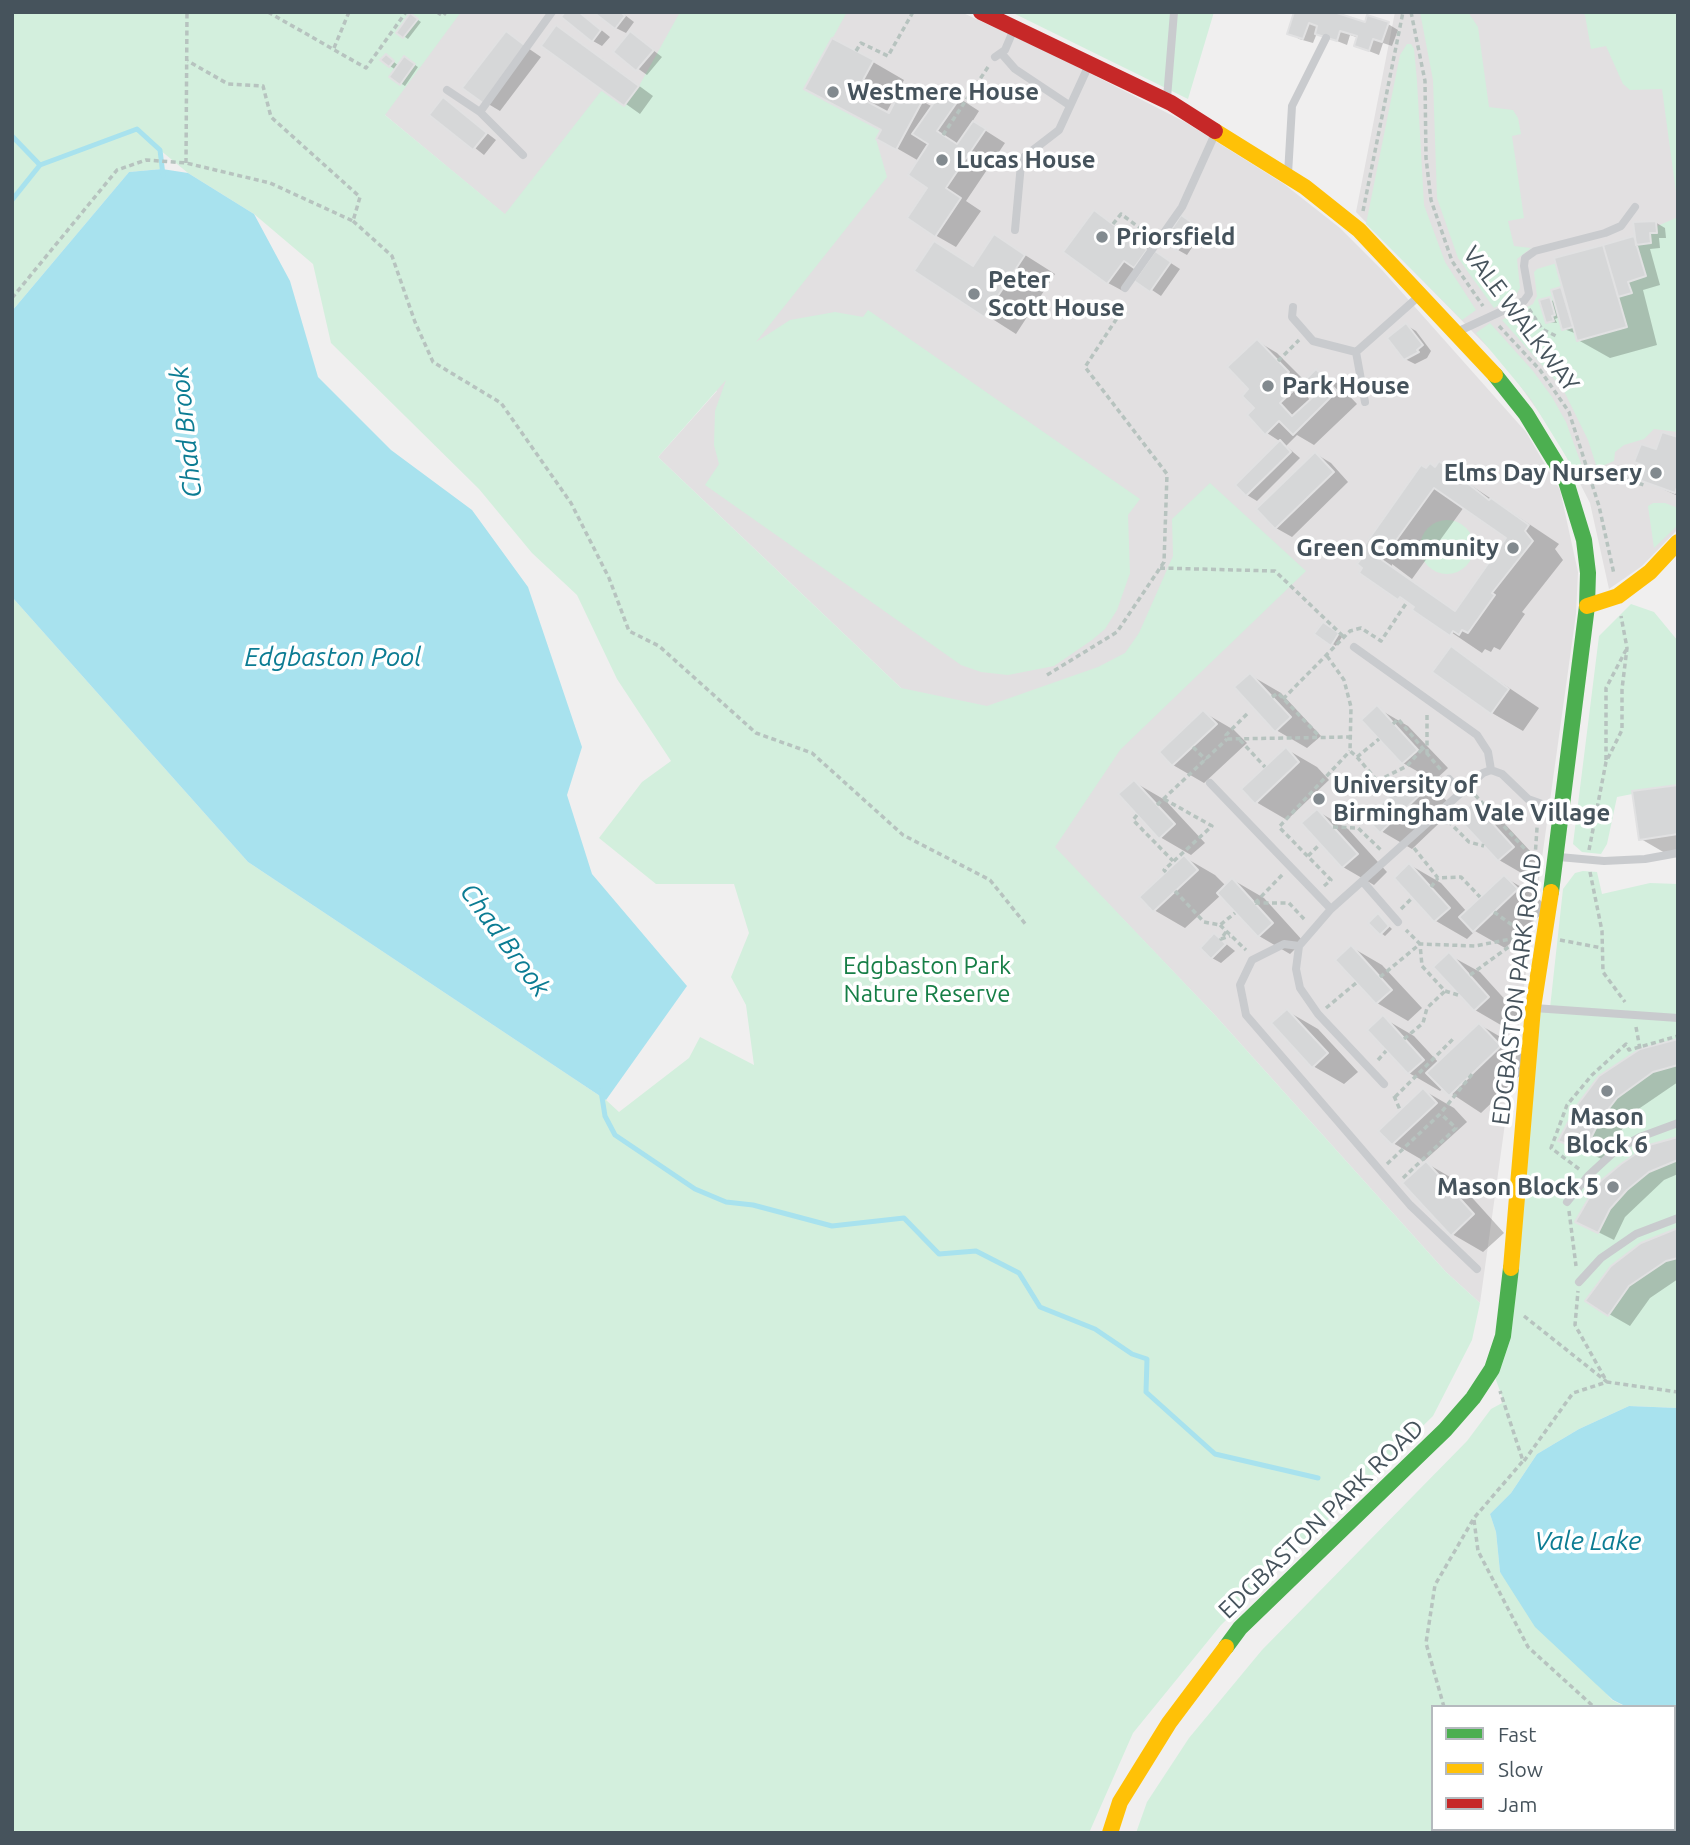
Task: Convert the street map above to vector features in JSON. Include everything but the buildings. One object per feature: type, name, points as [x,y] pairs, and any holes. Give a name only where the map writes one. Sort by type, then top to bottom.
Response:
[{"type":"street","name":"EDGBASTON PARK ROAD","points":[[981,12],[1166,101],[1288,177],[1359,230],[1456,332],[1526,414],[1565,478],[1584,540],[1588,573],[1587,606],[1556,857],[1532,936],[1534,1008],[1508,1304],[1503,1336],[1492,1368],[1473,1398],[1445,1430],[1240,1628],[1169,1723],[1119,1802],[1110,1833]]},
{"type":"street","points":[[1587,606],[1618,596],[1650,572],[1678,542]]},
{"type":"lane","points":[[480,112],[552,12]]},
{"type":"lane","points":[[1166,101],[1174,12]]},
{"type":"lane","points":[[1014,28],[998,55],[1069,105]]},
{"type":"lane","points":[[1288,177],[1292,106],[1326,38]]},
{"type":"lane","points":[[1015,230],[1021,164],[1024,157],[1059,130],[1089,64]]},
{"type":"lane","points":[[447,90],[480,112],[523,155]]},
{"type":"lane","points":[[1125,288],[1182,207],[1216,132]]},
{"type":"lane","points":[[1456,332],[1524,301],[1529,294],[1525,258],[1535,251],[1605,233],[1621,226],[1635,207]]},
{"type":"lane","points":[[1356,352],[1420,295]]},
{"type":"lane","points":[[1293,307],[1292,317],[1313,341],[1356,352]]},
{"type":"lane","points":[[1356,352],[1365,402]]},
{"type":"lane","points":[[1354,647],[1477,735],[1488,752],[1491,770]]},
{"type":"lane","points":[[1491,770],[1502,774],[1528,799],[1561,811]]},
{"type":"lane","points":[[1384,1084],[1318,1014],[1300,988],[1296,969],[1299,946],[1331,909],[1364,883],[1463,788],[1491,770]]},
{"type":"lane","points":[[1450,779],[1463,788]]},
{"type":"lane","points":[[1210,783],[1331,909]]},
{"type":"lane","points":[[1556,857],[1645,859],[1678,853]]},
{"type":"lane","points":[[1364,883],[1398,922]]},
{"type":"lane","points":[[1299,946],[1284,944],[1254,958],[1243,973],[1240,985],[1246,1015],[1394,1187],[1477,1269]]},
{"type":"lane","points":[[1534,1008],[1678,1018]]},
{"type":"lane","points":[[1567,1202],[1588,1176],[1615,1151],[1640,1136],[1678,1124]]},
{"type":"lane","points":[[1579,1282],[1601,1258],[1636,1234],[1678,1218]]},
{"type":"path","points":[[186,163],[187,12]]},
{"type":"path","points":[[268,12],[366,68],[406,12]]},
{"type":"path","points":[[334,48],[349,12]]},
{"type":"path","points":[[437,12],[443,16],[446,12]]},
{"type":"path","points":[[856,51],[861,43],[888,55],[913,12]]},
{"type":"path","points":[[1359,230],[1403,12]]},
{"type":"path","name":"VALE WALKWAY","points":[[1411,12],[1425,81],[1426,158],[1431,200],[1452,261],[1491,316],[1539,370],[1569,412],[1590,477],[1618,596],[1627,648],[1622,689],[1622,730],[1606,762],[1587,859],[1602,931],[1602,972],[1634,1013]]},
{"type":"path","points":[[943,135],[998,55]]},
{"type":"path","points":[[188,61],[228,85],[262,86],[271,117],[360,197],[353,221]]},
{"type":"path","points":[[12,298],[117,170],[146,160],[186,163],[270,183],[353,221],[392,256],[415,322],[433,362],[501,403],[571,503],[609,578],[629,631],[659,646],[755,733],[812,753],[903,835],[990,880],[1027,926]]},
{"type":"path","points":[[1113,225],[1121,214],[1158,241]]},
{"type":"path","points":[[1047,675],[1117,632],[1164,562],[1167,474],[1085,367],[1121,312],[1125,288]]},
{"type":"path","points":[[1524,301],[1542,329],[1556,336]]},
{"type":"path","points":[[1278,361],[1305,334]]},
{"type":"path","points":[[1565,478],[1613,475],[1644,485]]},
{"type":"path","points":[[1159,568],[1275,571],[1354,647]]},
{"type":"path","points":[[1283,699],[1350,631],[1361,628],[1381,641],[1407,602]]},
{"type":"path","points":[[1606,762],[1606,688],[1627,648]]},
{"type":"path","points":[[1315,894],[1331,880],[1279,827],[1350,751],[1351,707],[1344,680],[1327,656]]},
{"type":"path","points":[[1272,697],[1278,693],[1320,737]]},
{"type":"path","points":[[1427,699],[1427,753]]},
{"type":"path","points":[[1157,805],[1227,739],[1226,735],[1247,715]]},
{"type":"path","points":[[1393,724],[1398,719],[1450,779]]},
{"type":"path","points":[[1227,739],[1350,737]]},
{"type":"path","points":[[1239,739],[1265,767]]},
{"type":"path","points":[[1357,757],[1378,739]]},
{"type":"path","points":[[1192,747],[1206,760]]},
{"type":"path","points":[[1377,781],[1406,766],[1423,748]]},
{"type":"path","points":[[1350,751],[1390,796]]},
{"type":"path","points":[[1463,788],[1494,822],[1535,860]]},
{"type":"path","points":[[1164,799],[1212,826],[1164,870],[1166,872]]},
{"type":"path","points":[[1439,812],[1469,842],[1484,846]]},
{"type":"path","points":[[1137,815],[1133,820],[1173,862]]},
{"type":"path","points":[[1333,827],[1358,828],[1389,859]]},
{"type":"path","points":[[1408,841],[1438,878]]},
{"type":"path","points":[[1308,856],[1320,844]]},
{"type":"path","points":[[1289,867],[1255,903],[1289,903],[1313,930]]},
{"type":"path","points":[[1431,887],[1438,878],[1461,877],[1480,897]]},
{"type":"path","points":[[1175,891],[1204,922],[1220,925],[1254,958]]},
{"type":"path","points":[[1494,912],[1532,936]]},
{"type":"path","points":[[1220,925],[1235,913]]},
{"type":"path","points":[[1398,922],[1420,944],[1422,966],[1445,991],[1458,995]]},
{"type":"path","points":[[1226,931],[1221,939],[1230,936]]},
{"type":"path","points":[[1470,975],[1532,936]]},
{"type":"path","points":[[1380,977],[1420,944],[1475,946],[1532,936],[1602,948]]},
{"type":"path","points":[[1318,1014],[1356,983]]},
{"type":"path","points":[[1404,1039],[1423,1023],[1427,1008],[1445,991]]},
{"type":"path","points":[[1634,1013],[1639,1048]]},
{"type":"path","points":[[1588,1176],[1551,1148],[1567,1105],[1592,1075],[1626,1044],[1629,1050],[1678,1035]]},
{"type":"path","points":[[1395,1097],[1455,1037]]},
{"type":"path","points":[[1380,1170],[1440,1114],[1473,1073]]},
{"type":"path","points":[[1384,1084],[1395,1097],[1400,1110]]},
{"type":"path","points":[[1394,1187],[1456,1128],[1440,1114]]},
{"type":"path","points":[[1567,1202],[1579,1282],[1575,1325],[1607,1382]]},
{"type":"path","points":[[1508,1304],[1607,1382]]},
{"type":"path","points":[[1492,1368],[1523,1461]]},
{"type":"path","points":[[1443,1705],[1426,1643],[1436,1585],[1474,1518],[1523,1461],[1573,1393],[1607,1382],[1678,1392]]},
{"type":"path","points":[[1474,1518],[1478,1551],[1528,1647],[1592,1705]]},
{"type":"shaded area","points":[[236,12],[961,12],[1056,56],[1185,122],[1284,184],[1340,228],[1383,271],[1526,432],[1560,490],[1578,572],[1576,614],[1480,1303],[1446,1272],[1213,1013],[901,688],[658,457],[717,391],[385,115]]},
{"type":"shaded area","points":[[1395,12],[1678,12],[1678,529],[1642,566],[1609,589],[1590,503],[1555,435],[1506,366],[1356,212]]},
{"type":"green space","name":"Edgbaston Park Nature Reserve","points":[[12,12],[461,12],[385,115],[505,214],[602,90],[624,106],[639,86],[680,12],[847,12],[805,88],[881,130],[876,139],[887,177],[756,342],[790,320],[835,312],[863,317],[868,310],[1140,499],[1128,515],[1130,573],[1117,610],[1105,629],[1054,666],[1008,675],[981,672],[961,665],[705,485],[719,464],[714,445],[715,411],[726,380],[658,457],[901,688],[987,706],[1098,667],[1125,653],[1139,633],[1173,556],[1172,519],[1210,483],[1306,571],[1120,750],[1055,847],[1213,1013],[1446,1272],[1480,1303],[1472,1340],[1433,1416],[1221,1625],[1133,1733],[1089,1833],[12,1833],[12,597],[248,862],[606,1100],[619,1112],[689,1058],[700,1037],[754,1065],[746,1005],[731,977],[749,933],[734,884],[656,884],[599,838],[642,782],[671,761],[617,679],[577,595],[532,553],[479,489],[331,343],[313,264],[254,214],[188,173],[160,150],[162,169],[129,172],[12,311]]},
{"type":"green space","points":[[1011,12],[1214,12],[1188,99]]},
{"type":"green space","points":[[1420,12],[1468,12],[1478,27],[1489,107],[1513,110],[1518,118],[1521,134],[1512,136],[1524,218],[1508,221],[1514,246],[1531,248],[1517,259],[1520,288],[1516,295],[1494,308],[1458,258],[1437,198],[1433,80]]},
{"type":"green space","points":[[1581,12],[1678,12],[1678,207],[1662,89],[1630,90],[1623,84],[1606,46],[1591,49],[1585,15]]},
{"type":"green space","points":[[1407,44],[1411,44],[1414,49],[1424,205],[1445,262],[1476,310],[1462,320],[1366,224],[1400,55]]},
{"type":"green space","points":[[1678,217],[1678,432],[1654,429],[1644,439],[1624,445],[1615,452],[1614,461],[1597,468],[1588,440],[1563,389],[1502,320],[1533,304],[1537,296],[1534,272],[1537,269],[1607,248]]},
{"type":"green space","points":[[1490,323],[1533,371],[1552,397],[1566,422],[1583,469],[1575,471],[1530,398],[1476,333]]},
{"type":"green space","points":[[1665,503],[1678,508],[1678,525],[1654,548],[1648,506]]},
{"type":"green space","points":[[1447,520],[1466,528],[1474,547],[1466,566],[1447,574],[1428,566],[1420,547],[1428,528]]},
{"type":"green space","points":[[1631,604],[1654,612],[1678,641],[1678,785],[1617,797],[1607,844],[1601,854],[1582,852],[1573,844],[1599,636]]},
{"type":"green space","name":"University of Birmingham Vale Village","points":[[1597,872],[1602,894],[1650,883],[1678,884],[1678,1408],[1629,1406],[1579,1429],[1537,1454],[1511,1493],[1490,1514],[1496,1532],[1500,1572],[1612,1700],[1622,1705],[1431,1705],[1431,1831],[1676,1831],[1678,1729],[1678,1833],[1136,1833],[1147,1802],[1189,1738],[1262,1650],[1467,1441],[1491,1409],[1504,1402],[1492,1369],[1533,1008],[1550,1008],[1563,889],[1575,873]]},
{"type":"water","name":"Edgbaston Pool","points":[[162,169],[188,173],[254,214],[290,281],[318,377],[391,450],[472,510],[528,587],[582,747],[567,795],[592,874],[687,986],[606,1100],[248,862],[12,597],[12,311],[129,172]]},
{"type":"water","name":"Vale Lake","points":[[1629,1406],[1678,1408],[1678,1729],[1676,1705],[1623,1705],[1613,1700],[1535,1627],[1500,1572],[1496,1532],[1490,1514],[1511,1493],[1537,1454],[1579,1429]]},
{"type":"waterway","name":"Chad Brook","points":[[12,136],[40,165],[137,129],[160,150],[163,175]]},
{"type":"waterway","points":[[12,200],[40,165]]},
{"type":"waterway","name":"Chad Brook","points":[[601,1091],[605,1116],[615,1135],[695,1189],[726,1202],[753,1205],[832,1226],[904,1218],[939,1254],[976,1251],[1019,1273],[1040,1307],[1095,1329],[1132,1354],[1147,1359],[1146,1392],[1215,1454],[1318,1478]]},
{"type":"traffic: fast","points":[[1495,375],[1526,414],[1565,478],[1584,540],[1588,573],[1587,606],[1551,892]]},
{"type":"traffic: fast","points":[[1226,1647],[1240,1628],[1445,1430],[1473,1398],[1492,1369],[1503,1336],[1511,1268]]},
{"type":"traffic: slow","points":[[1215,131],[1305,187],[1359,230],[1495,375]]},
{"type":"traffic: slow","points":[[1587,606],[1618,596],[1650,572],[1678,542]]},
{"type":"traffic: slow","points":[[1511,1268],[1533,1008],[1551,892]]},
{"type":"traffic: slow","points":[[1110,1833],[1120,1802],[1169,1723],[1226,1647]]},
{"type":"traffic: jam","points":[[981,12],[1171,103],[1215,131]]},
{"type":"place","name":"Westmere House","points":[[833,92]]},
{"type":"place","name":"Lucas House","points":[[942,160]]},
{"type":"place","name":"Priorsfield","points":[[1102,237]]},
{"type":"place","name":"Peter Scott House","points":[[974,294]]},
{"type":"place","name":"Park House","points":[[1268,386]]},
{"type":"place","name":"Elms Day Nursery","points":[[1656,473]]},
{"type":"place","name":"Green Community","points":[[1513,548]]},
{"type":"place","name":"University of Birmingham Vale Village","points":[[1319,799]]},
{"type":"place","name":"Mason Block 6","points":[[1607,1091]]},
{"type":"place","name":"Mason Block 5","points":[[1613,1187]]}]
